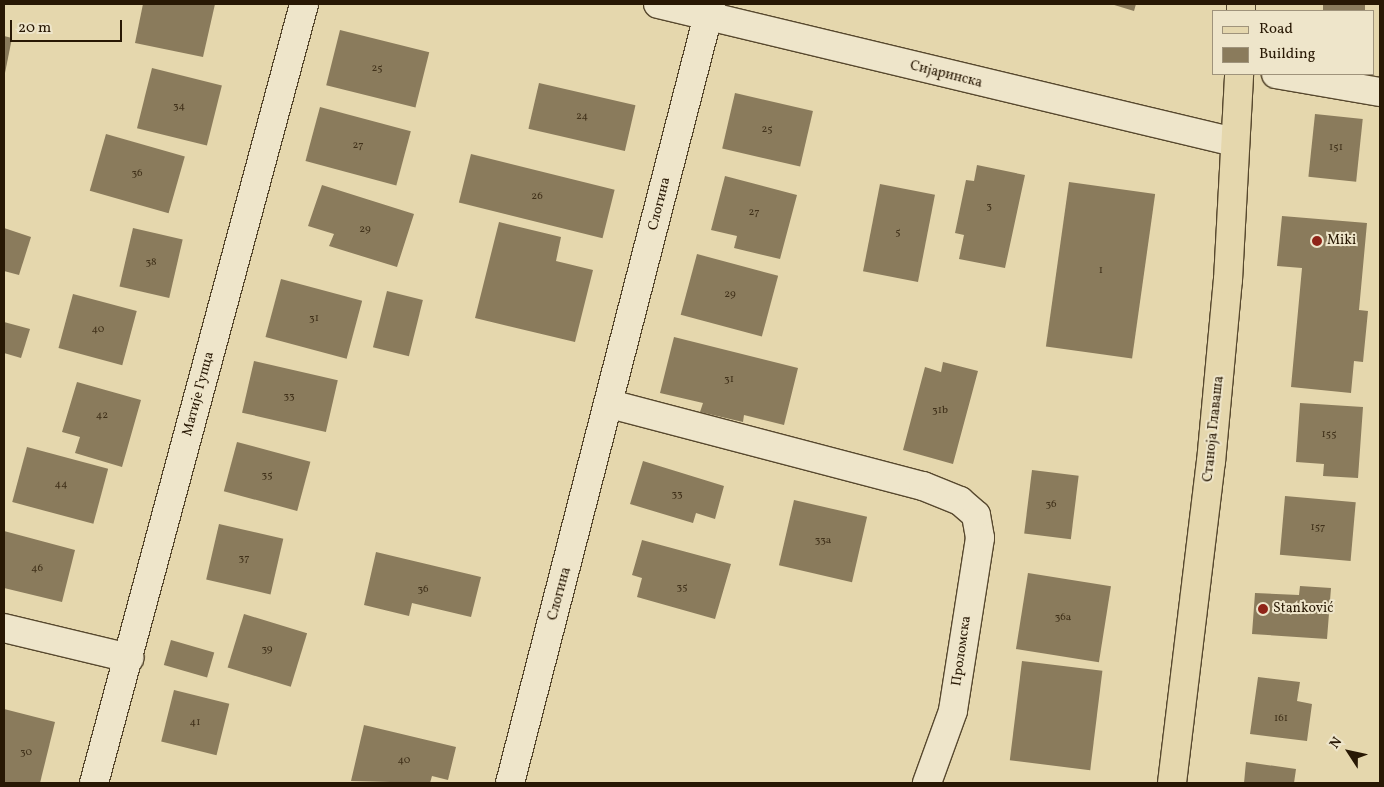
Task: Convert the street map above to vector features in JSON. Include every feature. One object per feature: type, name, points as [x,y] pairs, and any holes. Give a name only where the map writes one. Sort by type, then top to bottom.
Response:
[{"type":"main road","name":"Станоја Главаша","points":[[1172,783],[1211,462],[1228,280],[1239,75]]},
{"type":"street","name":"Матије Гупца","points":[[94,783],[304,4]]},
{"type":"street","name":"Сијаринска","points":[[658,4],[709,10],[1234,142]]},
{"type":"street","name":"Слогина","points":[[510,783],[610,404],[709,10]]},
{"type":"street","points":[[1282,75],[1380,92]]},
{"type":"street","name":"Проломска","points":[[610,404],[923,486],[960,501],[976,515],[980,538],[954,711],[927,783]]},
{"type":"street","points":[[4,628],[128,658]]},
{"type":"building","points":[[143,4],[215,4],[203,57],[135,43]]},
{"type":"building","points":[[1111,4],[1136,4],[1134,11]]},
{"type":"building","points":[[1323,4],[1365,4],[1365,10],[1323,10]]},
{"type":"building","points":[[340,30],[429,52],[415,108],[326,85]]},
{"type":"building","points":[[4,36],[12,38],[5,73],[4,73]]},
{"type":"building","points":[[152,68],[222,85],[207,146],[137,128]]},
{"type":"building","points":[[539,83],[635,105],[625,151],[528,129]]},
{"type":"building","points":[[735,93],[813,111],[800,167],[722,149]]},
{"type":"building","points":[[320,107],[411,131],[396,185],[306,161]]},
{"type":"building","points":[[1315,114],[1363,119],[1356,182],[1308,177]]},
{"type":"building","points":[[106,134],[185,157],[169,213],[90,191]]},
{"type":"building","points":[[471,154],[615,190],[603,238],[459,203]]},
{"type":"building","points":[[977,165],[1025,175],[1005,268],[959,259],[964,235],[955,233],[966,180],[974,181]]},
{"type":"building","points":[[725,176],[797,195],[780,259],[734,248],[737,236],[711,230]]},
{"type":"building","points":[[1069,182],[1155,194],[1132,358],[1046,346]]},
{"type":"building","points":[[880,184],[935,195],[918,282],[863,271]]},
{"type":"building","points":[[322,185],[414,214],[397,267],[329,246],[334,234],[308,226]]},
{"type":"building","points":[[1282,216],[1367,223],[1359,310],[1368,311],[1363,362],[1354,361],[1351,393],[1291,387],[1302,268],[1277,266]]},
{"type":"building","points":[[499,222],[561,237],[556,261],[593,270],[575,342],[475,318]]},
{"type":"building","points":[[4,228],[31,237],[19,275],[4,271]]},
{"type":"building","points":[[133,228],[183,239],[169,298],[120,286]]},
{"type":"building","points":[[697,254],[778,276],[762,337],[681,315]]},
{"type":"building","points":[[281,279],[362,301],[347,359],[265,337]]},
{"type":"building","points":[[387,291],[423,300],[409,356],[373,347]]},
{"type":"building","points":[[73,294],[137,311],[122,365],[59,348]]},
{"type":"building","points":[[4,322],[30,329],[21,358],[4,353]]},
{"type":"building","points":[[674,337],[798,368],[784,425],[744,415],[743,422],[700,412],[703,403],[660,393]]},
{"type":"building","points":[[254,361],[338,380],[326,432],[242,413]]},
{"type":"building","points":[[943,362],[978,371],[953,464],[903,450],[925,367],[941,372]]},
{"type":"building","points":[[77,382],[141,400],[122,467],[75,453],[80,437],[62,432]]},
{"type":"building","points":[[1300,403],[1363,407],[1358,478],[1323,476],[1324,464],[1296,462]]},
{"type":"building","points":[[237,442],[310,462],[297,511],[224,491]]},
{"type":"building","points":[[27,447],[108,469],[93,524],[12,502]]},
{"type":"building","points":[[643,461],[724,486],[715,519],[696,513],[693,523],[630,504]]},
{"type":"building","points":[[1032,470],[1079,476],[1071,539],[1024,534]]},
{"type":"building","points":[[1285,496],[1356,502],[1351,561],[1280,555]]},
{"type":"building","points":[[794,500],[867,517],[852,582],[779,565]]},
{"type":"building","points":[[219,524],[283,539],[270,594],[206,580]]},
{"type":"building","points":[[4,531],[75,550],[62,602],[4,588]]},
{"type":"building","points":[[642,540],[731,564],[715,619],[637,597],[642,578],[632,575]]},
{"type":"building","points":[[376,552],[481,577],[471,617],[412,603],[409,616],[364,605]]},
{"type":"building","points":[[1028,573],[1111,586],[1099,662],[1016,649]]},
{"type":"building","points":[[1300,586],[1331,588],[1327,639],[1252,634],[1255,593],[1299,595]]},
{"type":"building","points":[[244,614],[307,633],[291,687],[228,668]]},
{"type":"building","points":[[171,640],[214,652],[207,677],[164,665]]},
{"type":"building","points":[[1022,661],[1102,671],[1090,770],[1010,760]]},
{"type":"building","points":[[1258,677],[1300,682],[1297,701],[1312,704],[1307,741],[1250,734]]},
{"type":"building","points":[[174,690],[229,704],[216,755],[161,741]]},
{"type":"building","points":[[4,709],[55,722],[40,783],[4,783]]},
{"type":"building","points":[[364,725],[456,747],[448,780],[432,776],[430,783],[351,781]]},
{"type":"building","points":[[1246,762],[1296,769],[1294,783],[1244,783]]},
{"type":"place","name":"Miki","points":[[1317,241]]},
{"type":"place","name":"Stanković","points":[[1263,609]]}]
